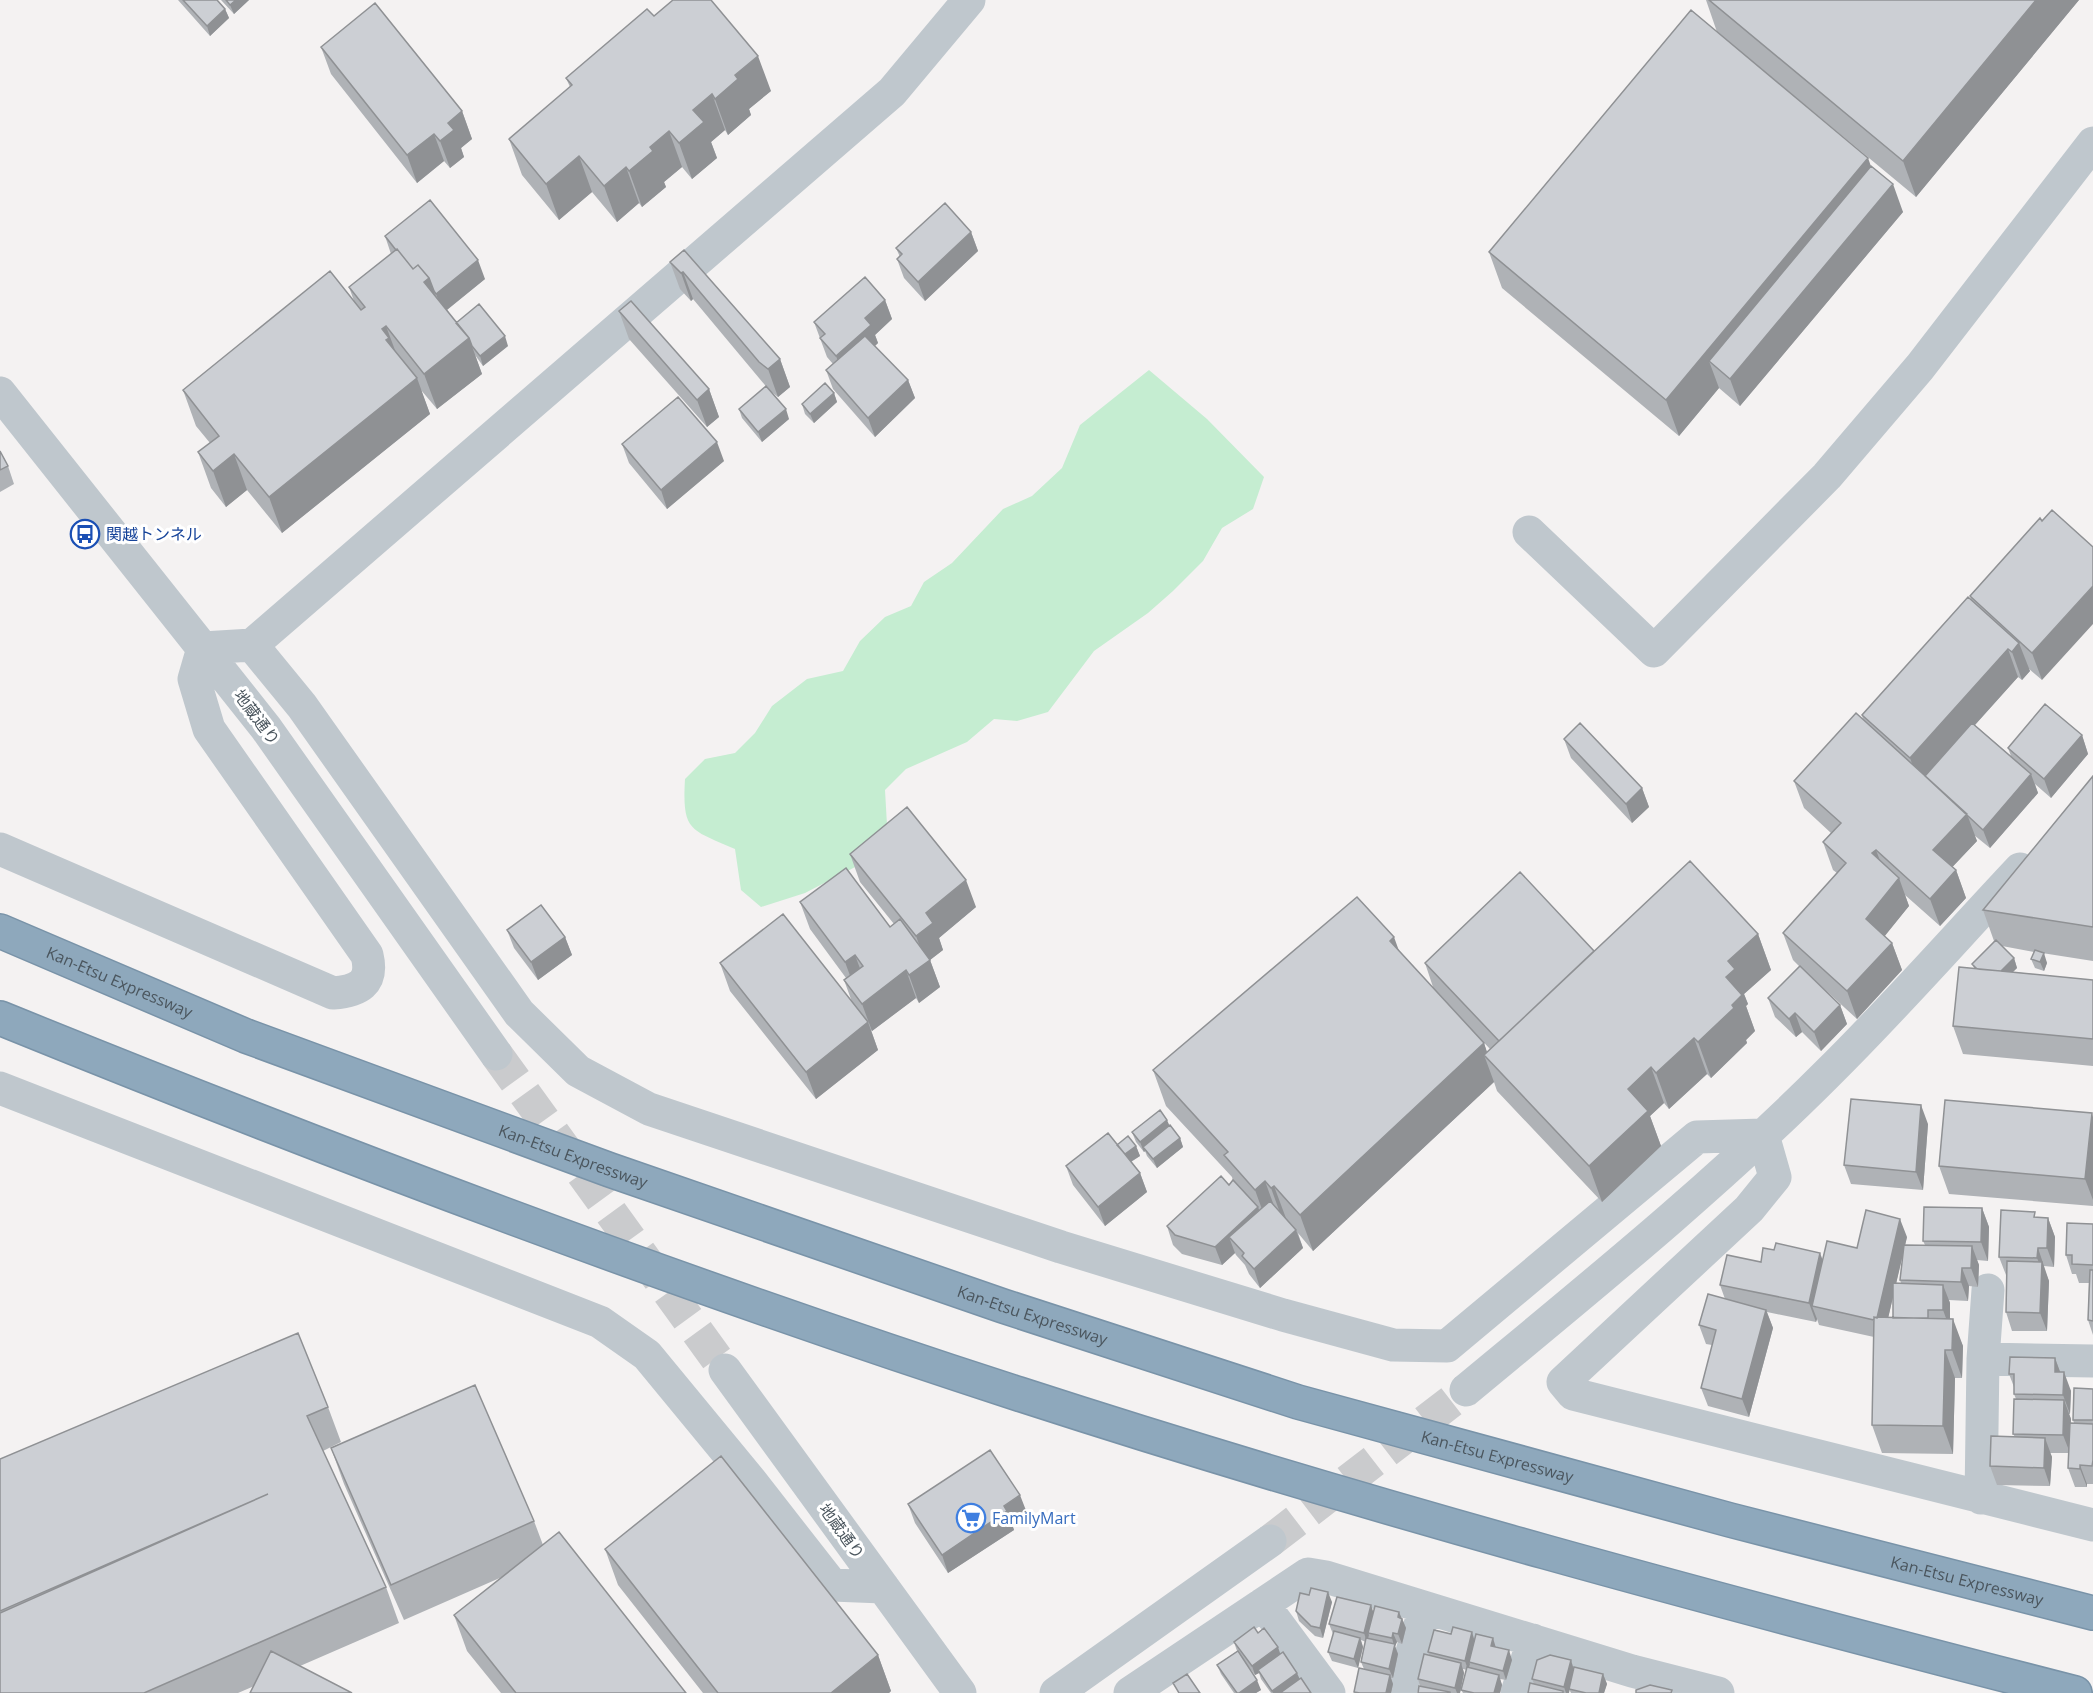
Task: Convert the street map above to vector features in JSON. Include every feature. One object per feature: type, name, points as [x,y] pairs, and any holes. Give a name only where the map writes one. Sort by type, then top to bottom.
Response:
[{"type":"highway","name":"Kan-Etsu Expressway","points":[[0,931],[246,1036],[610,1170],[1003,1306],[1298,1402],[1719,1517],[2093,1613]]},
{"type":"highway","points":[[0,1017],[216,1105],[576,1242],[1017,1394],[1276,1475],[1704,1598],[2075,1693]]},
{"type":"street","points":[[0,849],[333,993],[354,991],[366,980],[370,966],[367,955],[209,729],[194,679],[203,648],[252,645],[892,92],[969,0]]},
{"type":"street","points":[[1529,532],[1654,651],[1835,467],[1920,367],[2093,143]]},
{"type":"street","name":"地蔵通り","points":[[0,393],[266,728],[496,1054]]},
{"type":"street","points":[[252,645],[302,706],[519,1013],[578,1071],[649,1109],[1061,1247],[1283,1315],[1393,1345],[1447,1346],[1697,1137],[1763,1135]]},
{"type":"street","points":[[1466,1390],[1619,1263],[1763,1135],[1828,1073],[2037,851]]},
{"type":"street","points":[[0,1088],[600,1323],[647,1355],[750,1479],[832,1585],[883,1587]]},
{"type":"street","points":[[1763,1135],[1775,1177],[1749,1209],[1563,1382],[1573,1394],[2093,1525]]},
{"type":"street","points":[[1981,1498],[1983,1359],[1988,1290]]},
{"type":"street","points":[[1983,1359],[2093,1361]]},
{"type":"street","name":"地蔵通り","points":[[725,1370],[960,1693]]},
{"type":"street","points":[[1062,1692],[1270,1541]]},
{"type":"street","points":[[1130,1693],[1308,1574],[1326,1577],[1533,1640],[1629,1682],[1718,1693]]},
{"type":"street","points":[[1263,1604],[1329,1693]]},
{"type":"street","points":[[1400,1693],[1425,1608]]},
{"type":"street","points":[[1517,1693],[1533,1640]]},
{"type":"green space","points":[[1149,370],[1207,419],[1264,477],[1253,509],[1222,528],[1203,561],[1173,591],[1148,613],[1094,651],[1048,712],[1017,721],[994,719],[967,742],[906,769],[885,790],[886,851],[805,893],[761,907],[741,890],[735,849],[708,837],[692,826],[685,809],[685,779],[705,759],[735,753],[755,733],[772,706],[807,679],[843,671],[860,641],[885,617],[911,606],[924,582],[952,563],[1003,509],[1032,496],[1062,468],[1080,425]]},
{"type":"building","points":[[183,0],[217,0],[225,9],[207,26]]},
{"type":"building","points":[[226,0],[236,0],[230,5]]},
{"type":"building","points":[[673,0],[711,0],[758,56],[735,75],[738,79],[715,99],[712,94],[693,110],[704,122],[679,143],[669,131],[650,147],[653,151],[629,171],[626,167],[604,186],[579,156],[546,184],[509,139],[572,85],[566,78],[647,9],[654,16]]},
{"type":"building","points":[[1709,0],[2036,0],[1903,161]]},
{"type":"building","points":[[375,3],[462,111],[448,123],[454,130],[440,141],[434,134],[407,155],[321,47]]},
{"type":"building","points":[[1691,10],[1868,158],[1666,400],[1489,252]]},
{"type":"building","points":[[1871,166],[1893,184],[1730,379],[1709,361]]},
{"type":"building","points":[[430,200],[478,260],[436,294],[429,278],[418,265],[413,269],[385,236]]},
{"type":"building","points":[[945,203],[971,232],[918,282],[897,259],[902,254],[896,248]]},
{"type":"building","points":[[397,249],[413,269],[418,265],[429,278],[424,282],[469,338],[424,374],[386,326],[382,329],[389,338],[386,340],[417,378],[269,497],[234,454],[213,471],[198,452],[219,436],[183,390],[330,271],[361,310],[365,307],[349,287]]},
{"type":"building","points":[[684,250],[780,359],[768,369],[759,362],[683,272],[681,273],[670,262]]},
{"type":"building","points":[[865,277],[885,300],[865,318],[871,325],[836,356],[820,338],[825,334],[814,322]]},
{"type":"building","points":[[631,301],[709,389],[697,400],[619,311]]},
{"type":"building","points":[[479,304],[505,336],[480,356],[456,323]]},
{"type":"building","points":[[865,336],[908,380],[868,418],[826,370]]},
{"type":"building","points":[[825,383],[834,393],[810,414],[802,404]]},
{"type":"building","points":[[766,386],[786,409],[758,432],[739,409]]},
{"type":"building","points":[[678,397],[717,442],[661,490],[622,444]]},
{"type":"building","points":[[0,451],[8,466],[0,470]]},
{"type":"building","points":[[2052,510],[2093,547],[2093,586],[2032,653],[1970,596],[2040,518],[2042,521]]},
{"type":"building","points":[[1968,597],[2019,643],[2012,652],[2008,649],[1910,758],[1862,715]]},
{"type":"building","points":[[2045,704],[2082,735],[2044,779],[2008,748]]},
{"type":"building","points":[[1856,713],[1967,814],[1933,850],[1956,870],[1930,899],[1876,850],[1872,853],[1899,878],[1866,919],[1892,943],[1847,991],[1783,933],[1846,863],[1823,842],[1841,823],[1794,781]]},
{"type":"building","points":[[1580,723],[1642,788],[1626,804],[1564,739]]},
{"type":"building","points":[[1972,723],[2031,774],[1983,830],[1925,776]]},
{"type":"building","points":[[2093,776],[2093,927],[1983,910]]},
{"type":"building","points":[[907,807],[966,880],[926,913],[933,923],[916,936],[850,854]]},
{"type":"building","points":[[1690,861],[1758,934],[1728,961],[1735,969],[1726,977],[1742,995],[1732,1005],[1734,1008],[1698,1042],[1694,1038],[1656,1073],[1651,1067],[1628,1089],[1648,1111],[1589,1166],[1484,1055]]},
{"type":"building","points":[[846,868],[890,927],[900,919],[930,960],[909,975],[906,970],[862,1004],[844,980],[863,966],[855,955],[845,962],[800,902]]},
{"type":"building","points":[[1520,872],[1594,951],[1499,1041],[1425,963]]},
{"type":"building","points":[[1357,897],[1394,937],[1390,941],[1484,1043],[1300,1215],[1274,1186],[1271,1188],[1265,1181],[1255,1190],[1224,1155],[1228,1152],[1153,1070]]},
{"type":"building","points":[[541,905],[565,937],[531,962],[507,930]]},
{"type":"building","points":[[783,914],[868,1022],[806,1072],[720,963]]},
{"type":"building","points":[[1996,940],[2014,958],[2001,971],[1977,969],[1972,964]]},
{"type":"building","points":[[2035,950],[2044,953],[2040,962],[2031,959]]},
{"type":"building","points":[[1800,966],[1840,1005],[1814,1032],[1795,1013],[1789,1019],[1768,998]]},
{"type":"building","points":[[1959,967],[2093,980],[2093,1039],[1953,1026]]},
{"type":"building","points":[[1851,1099],[1921,1105],[1916,1172],[1844,1165]]},
{"type":"building","points":[[1945,1100],[2092,1113],[2085,1179],[1939,1166]]},
{"type":"building","points":[[1160,1110],[1167,1120],[1140,1142],[1132,1132]]},
{"type":"building","points":[[1170,1125],[1180,1138],[1153,1159],[1143,1147]]},
{"type":"building","points":[[1108,1133],[1140,1173],[1098,1207],[1066,1166]]},
{"type":"building","points":[[1128,1136],[1136,1146],[1125,1154],[1117,1145]]},
{"type":"building","points":[[1221,1176],[1229,1185],[1233,1180],[1258,1207],[1215,1247],[1175,1235],[1167,1226]]},
{"type":"building","points":[[1270,1201],[1296,1230],[1254,1269],[1242,1256],[1244,1253],[1229,1237]]},
{"type":"building","points":[[1924,1207],[1982,1208],[1981,1242],[1923,1241]]},
{"type":"building","points":[[1866,1210],[1900,1219],[1877,1318],[1874,1317],[1874,1320],[1812,1306],[1827,1241],[1857,1248]]},
{"type":"building","points":[[2001,1210],[2035,1212],[2034,1217],[2048,1218],[2047,1248],[2038,1248],[2037,1258],[1999,1257]]},
{"type":"building","points":[[2067,1223],[2093,1224],[2093,1265],[2072,1264],[2072,1255],[2066,1255]]},
{"type":"building","points":[[1776,1243],[1820,1253],[1809,1303],[1720,1285],[1727,1255],[1761,1262],[1763,1248],[1774,1250]]},
{"type":"building","points":[[1904,1245],[1972,1246],[1971,1268],[1962,1268],[1961,1282],[1900,1280]]},
{"type":"building","points":[[2007,1261],[2042,1262],[2040,1313],[2006,1312]]},
{"type":"building","points":[[2090,1270],[2093,1270],[2093,1321],[2088,1320]]},
{"type":"building","points":[[1893,1283],[1943,1285],[1943,1310],[1928,1310],[1928,1318],[1893,1318]]},
{"type":"building","points":[[1708,1294],[1766,1310],[1742,1399],[1701,1388],[1716,1330],[1699,1325]]},
{"type":"building","points":[[1874,1317],[1953,1319],[1952,1350],[1945,1350],[1943,1426],[1872,1425]]},
{"type":"building","points":[[298,1333],[328,1407],[307,1416],[386,1587],[144,1693],[0,1693],[0,1613],[268,1494],[0,1611],[0,1459]]},
{"type":"building","points":[[2010,1357],[2055,1358],[2055,1372],[2064,1372],[2063,1395],[2014,1394],[2014,1374],[2009,1374]]},
{"type":"building","points":[[475,1385],[534,1521],[391,1585],[331,1448]]},
{"type":"building","points":[[2074,1388],[2093,1389],[2093,1420],[2073,1420]]},
{"type":"building","points":[[2014,1399],[2064,1400],[2063,1435],[2013,1434]]},
{"type":"building","points":[[2070,1423],[2093,1424],[2092,1466],[2080,1465],[2080,1469],[2068,1468]]},
{"type":"building","points":[[1991,1436],[2045,1438],[2044,1468],[1990,1466]]},
{"type":"building","name":"FamilyMart","points":[[990,1450],[1020,1495],[1004,1506],[1007,1511],[942,1555],[908,1504]]},
{"type":"building","points":[[721,1456],[878,1655],[831,1693],[718,1693],[605,1549]]},
{"type":"building","points":[[559,1532],[686,1693],[516,1693],[454,1615]]},
{"type":"building","points":[[1311,1588],[1328,1592],[1320,1628],[1311,1626],[1296,1611],[1300,1593],[1309,1595]]},
{"type":"building","points":[[1337,1597],[1371,1605],[1364,1633],[1329,1624]]},
{"type":"building","points":[[1375,1606],[1399,1612],[1398,1617],[1402,1619],[1398,1634],[1393,1633],[1392,1638],[1368,1633]]},
{"type":"building","points":[[1254,1627],[1258,1633],[1264,1628],[1278,1647],[1252,1666],[1234,1642]]},
{"type":"building","points":[[1453,1627],[1472,1632],[1465,1661],[1428,1652],[1434,1630],[1451,1634]]},
{"type":"building","points":[[1334,1631],[1360,1638],[1354,1659],[1328,1652]]},
{"type":"building","points":[[1476,1634],[1493,1638],[1491,1646],[1509,1650],[1503,1671],[1469,1662]]},
{"type":"building","points":[[1366,1638],[1395,1644],[1389,1669],[1361,1662]]},
{"type":"building","points":[[271,1651],[352,1693],[250,1693]]},
{"type":"building","points":[[1238,1651],[1257,1680],[1237,1693],[1217,1665]]},
{"type":"building","points":[[1283,1652],[1297,1673],[1272,1691],[1258,1670]]},
{"type":"building","points":[[1424,1654],[1461,1663],[1455,1688],[1418,1679]]},
{"type":"building","points":[[1550,1655],[1571,1660],[1564,1687],[1532,1679],[1537,1660]]},
{"type":"building","points":[[1467,1667],[1499,1675],[1494,1693],[1474,1693],[1461,1690]]},
{"type":"building","points":[[1574,1667],[1603,1674],[1599,1693],[1569,1689]]},
{"type":"building","points":[[1359,1668],[1390,1675],[1386,1693],[1354,1692]]},
{"type":"building","points":[[1187,1674],[1200,1693],[1179,1693],[1173,1683]]},
{"type":"building","points":[[1301,1678],[1311,1693],[1280,1693]]},
{"type":"building","points":[[1530,1683],[1563,1691],[1563,1693],[1528,1693]]},
{"type":"building","points":[[1650,1685],[1672,1690],[1671,1693],[1636,1693],[1636,1690]]},
{"type":"building","points":[[1419,1686],[1450,1692],[1450,1693],[1418,1693]]},
{"type":"tunnel","points":[[496,1054],[725,1370]]},
{"type":"tunnel","points":[[1270,1541],[1466,1390]]},
{"type":"place","name":"関越トンネル","points":[[85,534]]},
{"type":"place","name":"FamilyMart","points":[[971,1518]]}]
